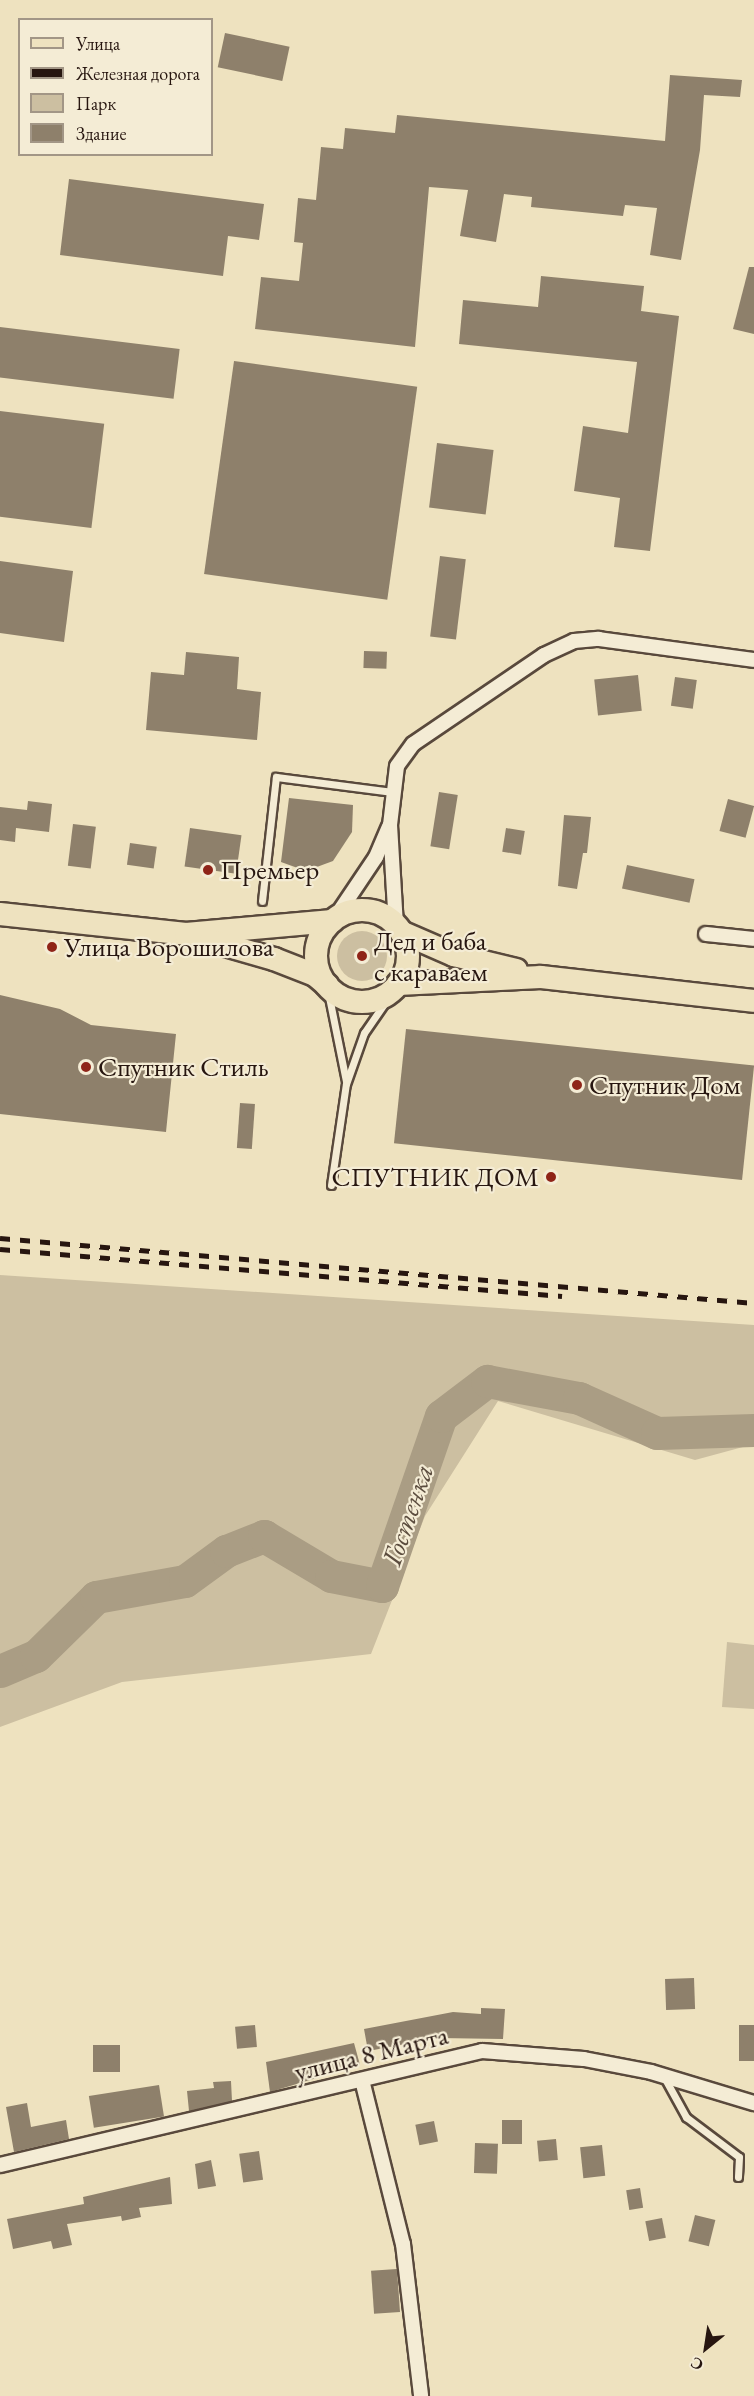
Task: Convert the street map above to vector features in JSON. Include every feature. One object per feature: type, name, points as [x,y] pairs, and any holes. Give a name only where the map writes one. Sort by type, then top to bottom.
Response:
[{"type":"main road","points":[[186,934],[334,920],[367,910],[399,929],[454,955],[541,977],[754,1001]]},
{"type":"main road","points":[[0,914],[186,934],[265,956],[315,975],[339,996],[357,1002],[376,1000],[395,988],[541,977]]},
{"type":"main road","points":[[327,985],[320,974],[316,955],[321,936],[334,920]]},
{"type":"main road","points":[[395,988],[408,959],[399,929]]},
{"type":"street","points":[[399,929],[390,825],[397,766],[413,744],[567,643],[599,639],[754,660]]},
{"type":"street","points":[[334,920],[376,857],[390,825]]},
{"type":"street","points":[[706,934],[754,939]]},
{"type":"street","name":"улица 8 Марта","points":[[0,2165],[482,2051],[584,2059],[664,2076],[754,2103]]},
{"type":"street","points":[[362,2080],[403,2244],[421,2396]]},
{"type":"lane","points":[[262,901],[276,777],[393,792]]},
{"type":"lane","points":[[327,985],[346,1084]]},
{"type":"lane","points":[[331,1185],[346,1084],[364,1033],[395,988]]},
{"type":"lane","points":[[664,2076],[686,2117],[739,2157],[738,2177]]},
{"type":"green space","points":[[362,931],[380,938],[387,956],[380,974],[362,981],[344,974],[337,956],[344,938]]},
{"type":"green space","points":[[0,1275],[754,1325],[754,1444],[695,1460],[498,1401],[425,1516],[371,1654],[122,1682],[0,1727]]},
{"type":"green space","points":[[727,1642],[754,1645],[754,1709],[722,1707]]},
{"type":"building","points":[[225,33],[290,47],[282,81],[218,67]]},
{"type":"building","points":[[670,75],[742,80],[740,97],[704,95],[700,150],[681,260],[650,255],[657,208],[625,205],[623,216],[531,207],[532,197],[504,194],[496,242],[460,236],[468,190],[429,187],[415,347],[255,329],[261,277],[299,281],[303,243],[294,242],[298,198],[316,200],[321,147],[343,149],[345,128],[395,133],[397,115],[665,141]]},
{"type":"building","points":[[69,179],[264,204],[259,240],[228,236],[223,276],[60,255]]},
{"type":"building","points":[[749,267],[754,267],[754,334],[733,329]]},
{"type":"building","points":[[541,276],[644,286],[641,311],[679,316],[650,551],[614,547],[620,498],[574,491],[583,426],[628,433],[637,362],[459,344],[463,300],[538,307]]},
{"type":"building","points":[[0,327],[180,349],[174,399],[0,377]]},
{"type":"building","points":[[234,361],[417,387],[387,600],[204,574]]},
{"type":"building","points":[[0,411],[104,424],[91,528],[0,517]]},
{"type":"building","points":[[437,443],[494,450],[486,514],[429,508]]},
{"type":"building","points":[[440,556],[466,559],[456,640],[430,636]]},
{"type":"building","points":[[0,561],[73,571],[64,642],[0,633]]},
{"type":"building","points":[[364,651],[387,652],[386,669],[363,668]]},
{"type":"building","points":[[186,652],[239,657],[237,689],[261,692],[257,740],[146,730],[151,672],[184,675]]},
{"type":"building","points":[[638,675],[642,711],[598,715],[594,680]]},
{"type":"building","points":[[675,677],[697,680],[693,709],[671,706]]},
{"type":"building","points":[[439,792],[458,795],[449,849],[430,846]]},
{"type":"building","points":[[289,798],[353,805],[352,832],[333,861],[306,871],[281,862]]},
{"type":"building","points":[[728,799],[754,806],[746,838],[719,831]]},
{"type":"building","points":[[28,801],[52,804],[49,832],[16,828],[15,842],[0,840],[0,807],[27,810]]},
{"type":"building","points":[[564,815],[591,817],[587,853],[583,853],[577,889],[558,886]]},
{"type":"building","points":[[73,824],[96,827],[91,868],[68,866]]},
{"type":"building","points":[[190,828],[241,835],[236,874],[185,867]]},
{"type":"building","points":[[506,828],[525,831],[521,855],[502,852]]},
{"type":"building","points":[[130,843],[157,847],[154,869],[127,865]]},
{"type":"building","points":[[627,865],[694,879],[690,903],[622,888]]},
{"type":"building","name":"Спутник Стиль","points":[[0,995],[60,1009],[91,1025],[176,1034],[166,1132],[0,1114]]},
{"type":"building","name":"Спутник Дом","points":[[406,1029],[754,1066],[742,1180],[394,1143]]},
{"type":"building","points":[[240,1103],[255,1104],[252,1149],[237,1148]]},
{"type":"building","points":[[694,1978],[695,2009],[666,2010],[665,1979]]},
{"type":"building","points":[[481,2008],[505,2009],[503,2039],[439,2038],[368,2051],[364,2029],[453,2012],[481,2014]]},
{"type":"building","points":[[255,2025],[257,2047],[237,2049],[235,2027]]},
{"type":"building","points":[[739,2025],[754,2025],[754,2061],[739,2061]]},
{"type":"building","points":[[354,2043],[360,2065],[270,2092],[266,2062]]},
{"type":"building","points":[[93,2045],[120,2045],[120,2072],[93,2072]]},
{"type":"building","points":[[231,2081],[232,2101],[189,2111],[187,2091],[214,2088],[213,2082]]},
{"type":"building","points":[[159,2085],[164,2117],[94,2128],[89,2096]]},
{"type":"building","points":[[27,2103],[31,2127],[66,2120],[69,2139],[14,2152],[6,2107]]},
{"type":"building","points":[[502,2120],[522,2120],[522,2144],[502,2144]]},
{"type":"building","points":[[434,2121],[438,2142],[419,2145],[415,2125]]},
{"type":"building","points":[[556,2139],[558,2160],[539,2162],[537,2141]]},
{"type":"building","points":[[475,2143],[498,2144],[497,2174],[474,2173]]},
{"type":"building","points":[[602,2145],[605,2176],[583,2178],[580,2147]]},
{"type":"building","points":[[259,2151],[263,2180],[243,2183],[239,2154]]},
{"type":"building","points":[[211,2160],[216,2186],[198,2189],[195,2164]]},
{"type":"building","points":[[170,2177],[172,2204],[139,2208],[141,2217],[122,2221],[121,2216],[67,2224],[72,2245],[53,2249],[51,2241],[13,2249],[7,2219],[84,2204],[83,2197]]},
{"type":"building","points":[[640,2188],[643,2208],[629,2210],[626,2190]]},
{"type":"building","points":[[695,2215],[715,2220],[709,2246],[688,2241]]},
{"type":"building","points":[[662,2218],[666,2238],[649,2241],[645,2221]]},
{"type":"building","points":[[397,2269],[400,2312],[374,2314],[371,2271]]},
{"type":"waterway","name":"Гостенка","points":[[0,1671],[36,1656],[96,1597],[185,1581],[226,1551],[264,1536],[331,1576],[382,1586],[441,1416],[487,1381],[579,1398],[657,1433],[754,1430]]},
{"type":"railway","points":[[0,1238],[754,1303]]},
{"type":"railway","points":[[0,1249],[562,1296]]},
{"type":"place","name":"Премьер","points":[[208,870]]},
{"type":"place","name":"Улица Ворошилова","points":[[52,947]]},
{"type":"place","name":"Дед и баба с караваем","points":[[362,956]]},
{"type":"place","name":"Спутник Стиль","points":[[86,1067]]},
{"type":"place","name":"Спутник Дом","points":[[577,1085]]},
{"type":"place","name":"СПУТНИК ДОМ","points":[[551,1177]]}]
